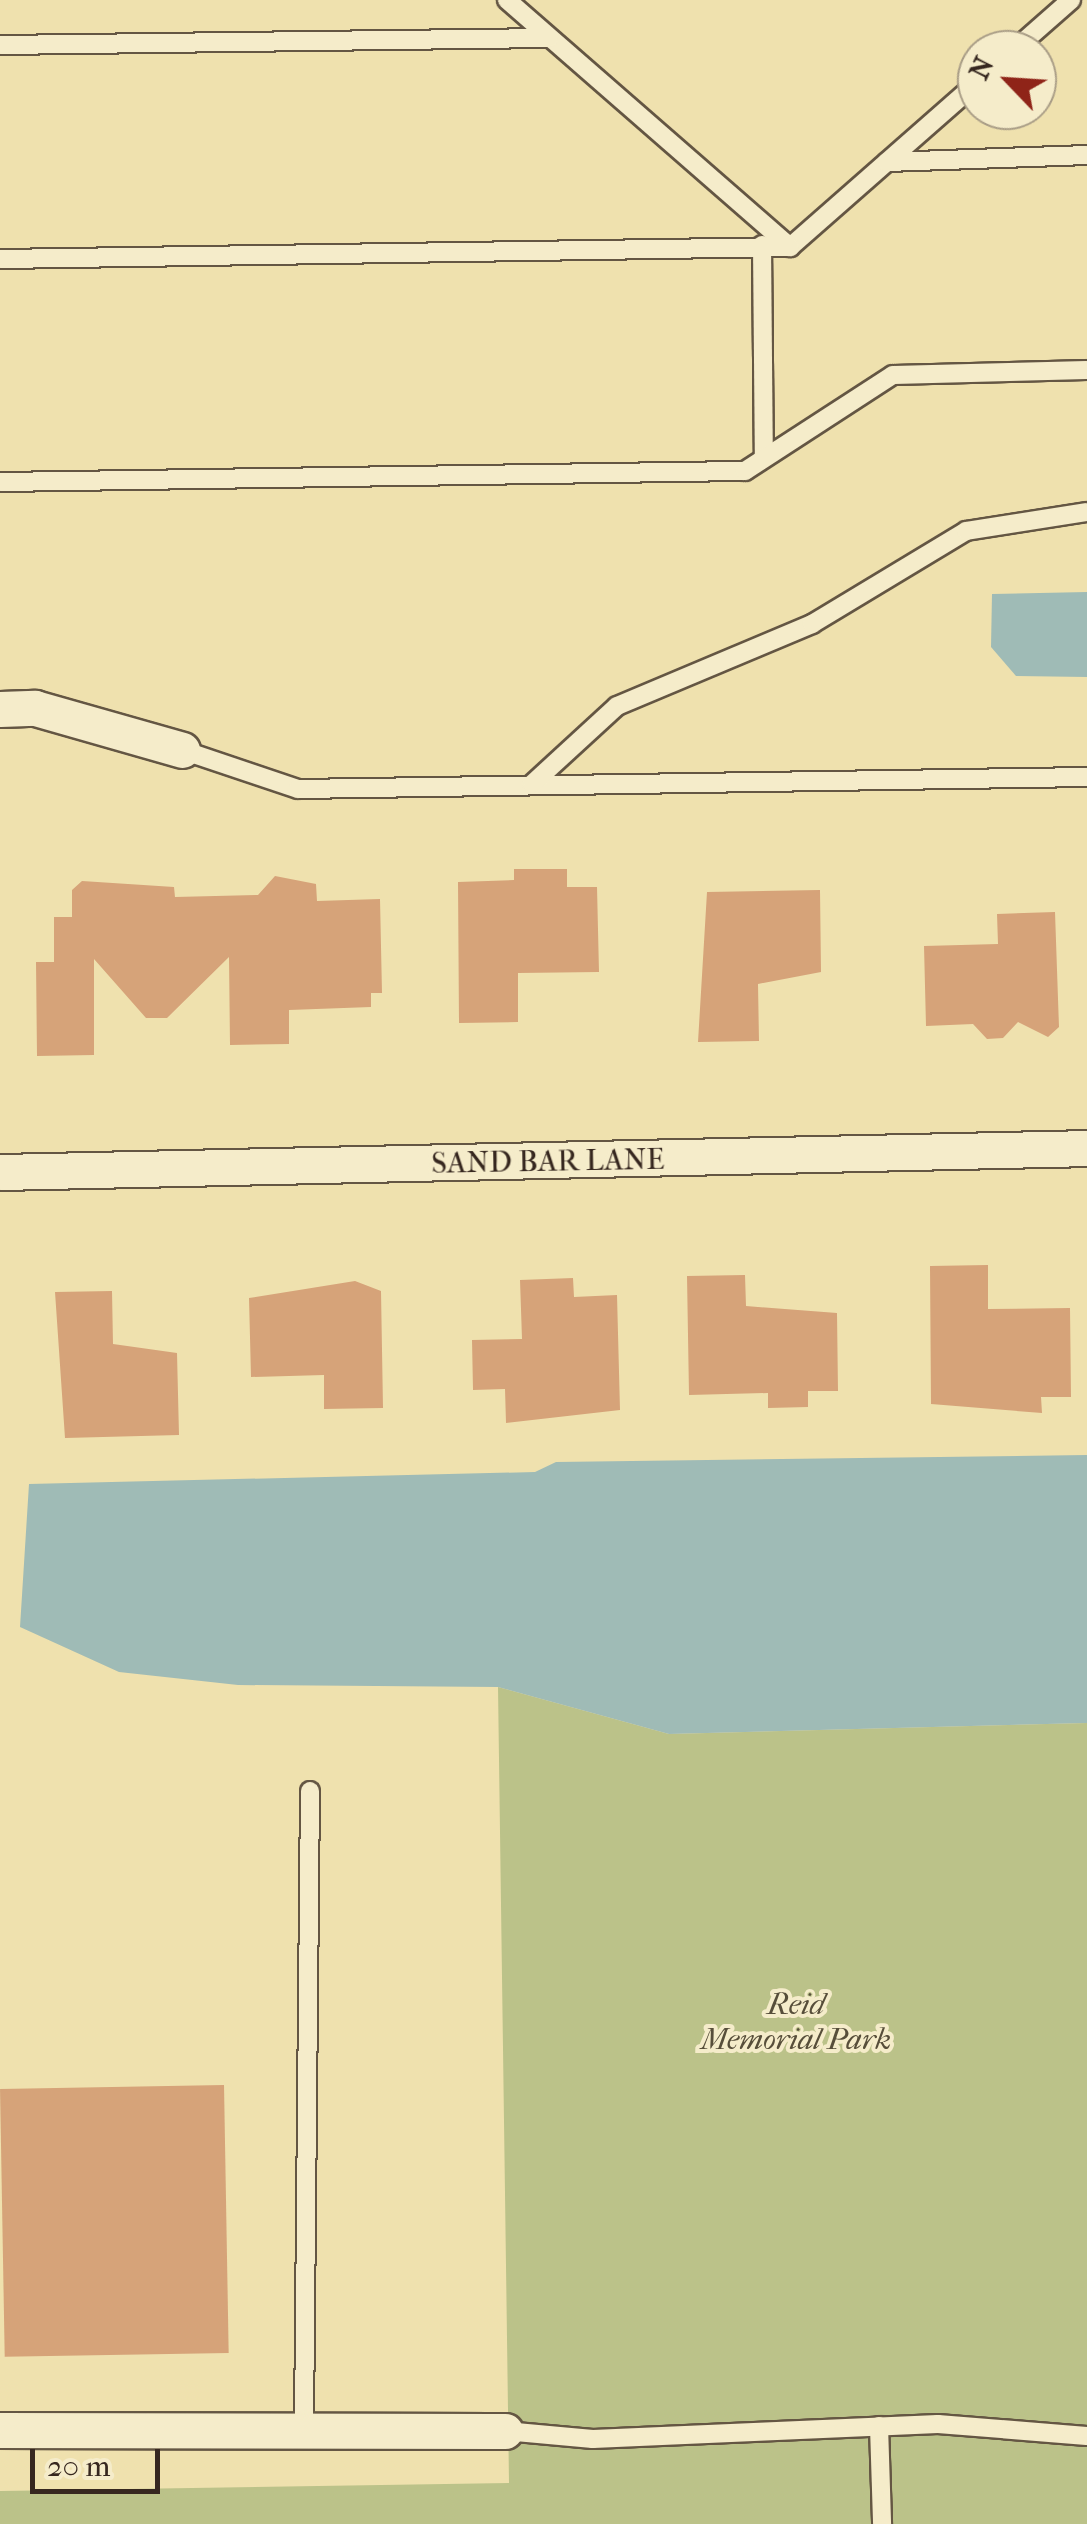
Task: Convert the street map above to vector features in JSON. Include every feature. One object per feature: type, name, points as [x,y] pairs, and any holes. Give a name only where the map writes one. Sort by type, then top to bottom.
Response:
[{"type":"street","points":[[0,709],[34,708],[182,750]]},
{"type":"street","name":"SAND BAR LANE","points":[[3,1176],[1087,1148]]},
{"type":"street","points":[[0,2430],[304,2425],[506,2431]]},
{"type":"lane","points":[[508,0],[790,247]]},
{"type":"lane","points":[[1037,30],[1071,0]]},
{"type":"lane","points":[[0,45],[549,38]]},
{"type":"lane","points":[[0,259],[790,247],[957,100]]},
{"type":"lane","points":[[887,162],[1087,155]]},
{"type":"lane","points":[[762,245],[764,458]]},
{"type":"lane","points":[[0,482],[745,471],[893,375],[1087,370]]},
{"type":"lane","points":[[532,784],[617,706],[812,624],[966,530],[1087,512]]},
{"type":"lane","points":[[182,750],[298,788],[1087,777]]},
{"type":"lane","points":[[304,2425],[310,1791]]},
{"type":"lane","points":[[506,2431],[593,2438],[880,2426],[1087,2436]]},
{"type":"lane","points":[[880,2426],[882,2524]]},
{"type":"green space","name":"Reid Memorial Park","points":[[498,1687],[669,1734],[1087,1723],[1087,2524],[0,2524],[0,2491],[509,2483]]},
{"type":"water","points":[[1087,592],[1087,677],[1016,676],[991,647],[992,594]]},
{"type":"water","points":[[1087,1455],[1087,1723],[669,1734],[498,1687],[238,1685],[119,1672],[20,1627],[29,1484],[535,1472],[556,1462]]},
{"type":"building","points":[[514,869],[567,869],[567,887],[597,887],[599,972],[518,973],[518,1022],[459,1023],[458,882],[514,880]]},
{"type":"building","points":[[275,876],[316,884],[317,901],[380,899],[382,993],[371,993],[371,1007],[289,1010],[289,1044],[230,1045],[229,957],[167,1018],[146,1018],[94,959],[94,1055],[37,1056],[36,962],[54,962],[54,917],[72,917],[72,890],[82,881],[174,887],[175,897],[258,895]]},
{"type":"building","points":[[820,890],[821,972],[758,984],[759,1041],[698,1042],[707,892]]},
{"type":"building","points":[[1055,912],[1059,1027],[1048,1037],[1018,1022],[1003,1038],[987,1039],[973,1024],[926,1026],[924,946],[998,944],[997,914]]},
{"type":"building","points":[[988,1265],[988,1309],[1070,1308],[1071,1397],[1041,1397],[1042,1413],[931,1404],[930,1266]]},
{"type":"building","points":[[745,1275],[746,1306],[837,1313],[838,1391],[808,1391],[808,1407],[768,1408],[768,1393],[689,1395],[687,1276]]},
{"type":"building","points":[[573,1278],[574,1297],[617,1295],[620,1410],[506,1423],[505,1389],[473,1390],[472,1340],[522,1339],[520,1280]]},
{"type":"building","points":[[355,1281],[381,1291],[383,1408],[324,1409],[324,1375],[251,1377],[249,1298]]},
{"type":"building","points":[[112,1291],[113,1344],[177,1353],[179,1435],[65,1438],[55,1292]]},
{"type":"building","points":[[224,2085],[229,2353],[5,2357],[0,2089]]}]
